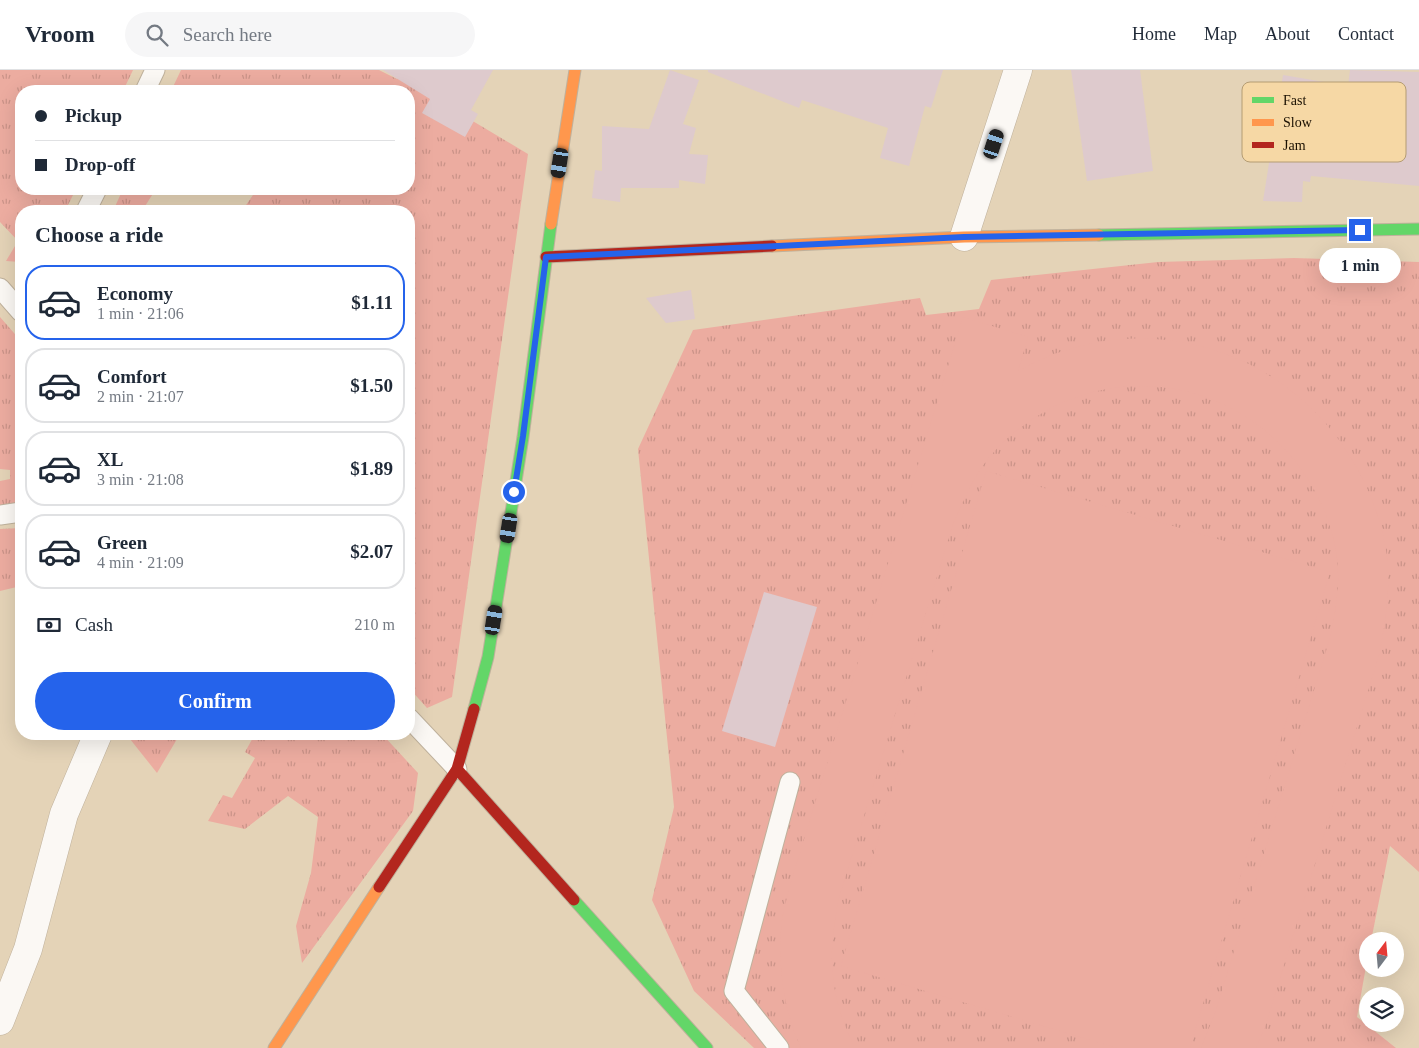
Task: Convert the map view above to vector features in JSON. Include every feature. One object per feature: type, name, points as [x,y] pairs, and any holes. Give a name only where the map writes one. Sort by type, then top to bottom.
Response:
[{"type":"street","points":[[274,1048],[458,769],[488,657],[523,436],[546,257],[575,70]]},
{"type":"street","points":[[964,237],[1018,70]]},
{"type":"street","points":[[546,257],[964,237],[1419,229]]},
{"type":"street","points":[[0,1020],[28,949],[64,814],[95,740]]},
{"type":"street","points":[[458,769],[707,1048]]},
{"type":"lane","points":[[148,85],[155,70]]},
{"type":"lane","points":[[0,288],[15,305]]},
{"type":"lane","points":[[0,515],[15,513]]},
{"type":"lane","points":[[415,724],[458,769]]},
{"type":"lane","points":[[779,1048],[734,991],[790,782]]},
{"type":"green space","points":[[0,70],[133,70],[126,85],[15,85],[15,195],[73,195],[68,205],[15,205],[15,238],[0,222]]},
{"type":"green space","points":[[181,70],[379,70],[397,79],[403,70],[419,89],[528,154],[452,697],[427,708],[415,695],[415,205],[246,205],[253,195],[415,195],[415,85],[174,85]]},
{"type":"green space","points":[[120,195],[152,195],[146,205],[116,205]]},
{"type":"green space","points":[[15,246],[15,262],[6,261]]},
{"type":"green space","points":[[1294,258],[1419,262],[1419,872],[1390,846],[1373,932],[1359,932],[1359,978],[1364,978],[1362,987],[1359,987],[1357,1017],[1359,1019],[1359,1032],[1376,1032],[1396,1048],[754,1048],[694,991],[652,900],[674,807],[638,449],[693,330],[920,298],[926,315],[979,309],[991,280],[1158,262]]},
{"type":"green space","points":[[0,317],[15,334],[15,510],[0,512],[0,481],[10,479],[10,470],[0,469]]},
{"type":"green space","points":[[963,317],[1028,337],[1018,371],[1075,348],[1132,339],[1189,343],[1242,361],[1290,390],[1330,429],[1362,478],[1383,535],[1388,565],[1388,595],[1382,640],[1265,1027],[1256,1048],[1201,1048],[1215,1013],[1330,638],[1338,590],[1338,566],[1334,541],[1317,496],[1292,457],[1259,426],[1221,403],[1179,390],[1134,386],[1089,393],[1035,417],[1018,429],[995,451],[982,467],[970,487],[953,524],[839,898],[833,938],[833,975],[835,993],[840,1010],[855,1048],[801,1048],[786,1002],[781,968],[782,920],[785,905]]},
{"type":"green space","points":[[986,471],[1330,572],[1190,1048],[1117,1048],[841,966]]},
{"type":"green space","points":[[15,528],[15,587],[0,591],[0,529]]},
{"type":"green space","points":[[131,740],[176,740],[157,773]]},
{"type":"green space","points":[[252,740],[388,740],[418,773],[413,811],[302,963],[296,926],[311,873],[318,817],[288,796],[245,829],[208,821],[223,795],[232,798],[255,758],[245,752]]},
{"type":"building","points":[[383,70],[493,70],[471,110],[478,114],[465,137],[422,113],[430,99],[415,90],[415,85],[407,85]]},
{"type":"building","points":[[670,70],[699,80],[683,124],[696,128],[689,154],[708,155],[705,184],[679,180],[679,188],[621,188],[620,202],[592,198],[595,170],[602,171],[602,126],[649,129]]},
{"type":"building","points":[[708,70],[943,70],[931,108],[925,106],[909,166],[880,158],[888,128],[802,100],[799,108],[708,72]]},
{"type":"building","points":[[1071,70],[1140,70],[1153,171],[1087,181]]},
{"type":"building","points":[[1350,70],[1419,72],[1419,186],[1311,176],[1310,182],[1303,181],[1302,202],[1263,201],[1269,162],[1406,162],[1406,82],[1348,82]]},
{"type":"building","points":[[1283,75],[1324,82],[1282,82]]},
{"type":"building","points":[[691,290],[695,319],[666,323],[646,298]]},
{"type":"building","points":[[764,592],[817,607],[775,747],[722,731]]},
{"type":"traffic: fast","points":[[474,709],[488,657],[523,437],[551,224]]},
{"type":"traffic: fast","points":[[1099,235],[1419,229]]},
{"type":"traffic: fast","points":[[574,900],[707,1048]]},
{"type":"traffic: slow","points":[[551,224],[575,70]]},
{"type":"traffic: slow","points":[[772,246],[964,237],[1099,235]]},
{"type":"traffic: slow","points":[[274,1048],[379,887]]},
{"type":"traffic: jam","points":[[546,257],[772,246]]},
{"type":"traffic: jam","points":[[379,887],[457,769],[474,709]]},
{"type":"traffic: jam","points":[[457,769],[574,900]]},
{"type":"route","points":[[514,492],[546,257],[964,237],[1360,230]]}]
